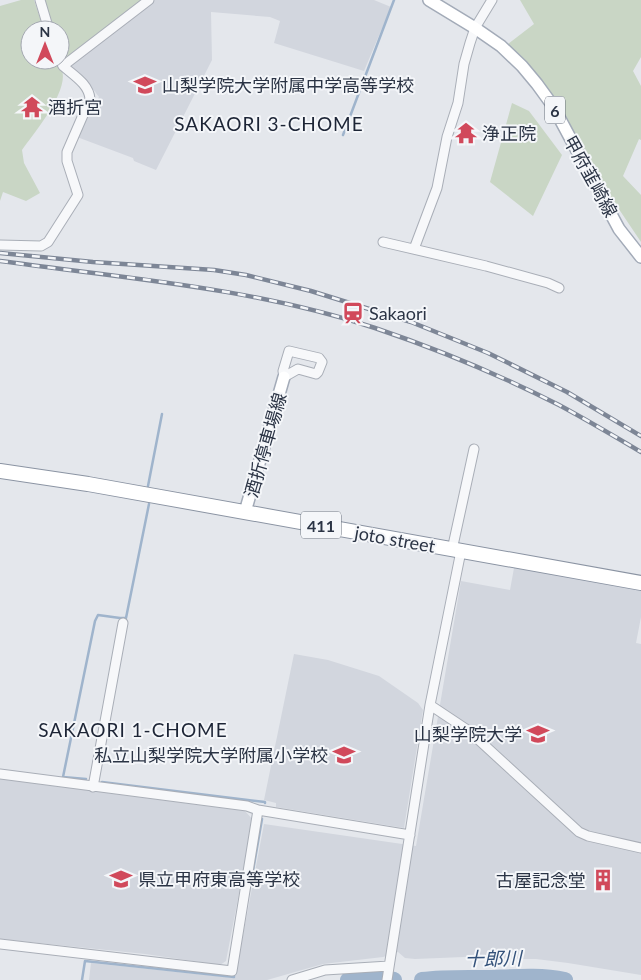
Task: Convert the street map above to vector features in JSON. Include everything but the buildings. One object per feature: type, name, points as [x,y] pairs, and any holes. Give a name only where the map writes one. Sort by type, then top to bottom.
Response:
[{"type":"highway","name":"joto street","points":[[0,471],[88,484],[641,583]]},
{"type":"main road","name":"甲府韮崎線","points":[[429,0],[501,46],[537,84],[553,106],[619,229],[641,257]]},
{"type":"main road","name":"酒折停車場線","points":[[245,512],[284,377]]},
{"type":"street","points":[[40,0],[47,20]]},
{"type":"street","points":[[70,57],[149,0]]},
{"type":"street","points":[[414,248],[437,188],[447,137],[458,103],[464,64],[475,28],[492,0]]},
{"type":"street","points":[[0,245],[41,246],[48,242],[78,195],[67,161],[67,152],[90,99],[90,93],[87,87],[69,70]]},
{"type":"street","points":[[383,242],[486,266],[548,283],[559,288]]},
{"type":"street","points":[[290,351],[321,359],[320,370],[316,374],[298,369],[284,377],[283,371],[290,351]]},
{"type":"street","points":[[387,980],[430,706],[474,449]]},
{"type":"street","points":[[93,786],[123,623]]},
{"type":"street","points":[[430,706],[469,731],[579,832],[588,836],[641,848]]},
{"type":"street","points":[[0,774],[246,806],[258,810],[410,835]]},
{"type":"street","points":[[0,944],[232,971],[258,810]]},
{"type":"street","points":[[292,980],[325,970],[389,966]]},
{"type":"shaded area","name":"山梨学院大学附属中学高等学校","points":[[155,0],[374,0],[391,7],[364,71],[274,43],[280,21],[270,17],[211,12],[212,60],[156,170],[134,161],[133,158],[77,137],[99,97],[90,85],[70,67],[72,60]]},
{"type":"shaded area","name":"山梨学院大学","points":[[514,568],[641,588],[641,617],[636,643],[641,644],[641,975],[536,959],[505,959],[488,956],[415,959],[405,958],[398,952],[383,957],[323,964],[267,980],[89,980],[91,963],[235,978],[264,824],[416,846],[461,581],[510,590]]},
{"type":"shaded area","name":"私立山梨学院大学附属小学校","points":[[294,654],[328,660],[379,676],[418,703],[423,710],[404,828],[276,807],[276,803],[264,800]]},
{"type":"shaded area","name":"県立甲府東高等学校","points":[[0,779],[245,811],[253,820],[226,961],[220,965],[145,954],[0,939]]},
{"type":"green space","points":[[21,0],[34,0],[41,20],[20,20],[20,70],[62,70],[63,75],[62,85],[51,109],[22,150],[24,163],[40,193],[26,201],[3,192],[0,201],[0,6]]},
{"type":"green space","points":[[44,0],[142,0],[70,54],[70,20],[51,20]]},
{"type":"green space","points":[[520,0],[641,0],[641,57],[633,71],[641,86],[641,140],[639,139],[623,176],[641,195],[641,242],[508,44],[534,24]]},
{"type":"green space","points":[[512,103],[529,111],[562,155],[533,216],[490,182]]},
{"type":"waterway","points":[[343,135],[394,0]]},
{"type":"waterway","points":[[148,486],[162,414]]},
{"type":"waterway","points":[[86,779],[63,777],[95,621],[98,615],[126,618],[149,504]]},
{"type":"waterway","points":[[102,782],[265,803]]},
{"type":"waterway","points":[[251,882],[262,819]]},
{"type":"waterway","points":[[82,980],[85,961],[234,977],[234,973]]},
{"type":"waterway","name":"十郎川","points":[[348,980],[371,976],[394,980]]},
{"type":"waterway","name":"十郎川","points":[[422,980],[528,977],[547,977],[565,980]]},
{"type":"railway","points":[[0,253],[93,262],[214,270],[246,275],[311,291],[411,322],[488,353],[567,392],[641,436]]},
{"type":"railway","points":[[0,261],[189,286],[283,303],[329,314],[398,336],[491,373],[559,405],[641,452]]},
{"type":"place","name":"山梨学院大学附属中学高等学校","points":[[145,85]]},
{"type":"place","name":"酒折宮","points":[[32,107]]},
{"type":"place","name":"浄正院","points":[[466,133]]},
{"type":"place","name":"Sakaori","points":[[353,313]]},
{"type":"place","name":"山梨学院大学","points":[[538,734]]},
{"type":"place","name":"私立山梨学院大学附属小学校","points":[[344,755]]},
{"type":"place","name":"県立甲府東高等学校","points":[[121,879]]},
{"type":"place","name":"古屋記念堂","points":[[603,880]]},
{"type":"district","name":"SAKAORI 3-CHOME","points":[[269,123]]},
{"type":"district","name":"SAKAORI 1-CHOME","points":[[133,729]]}]
